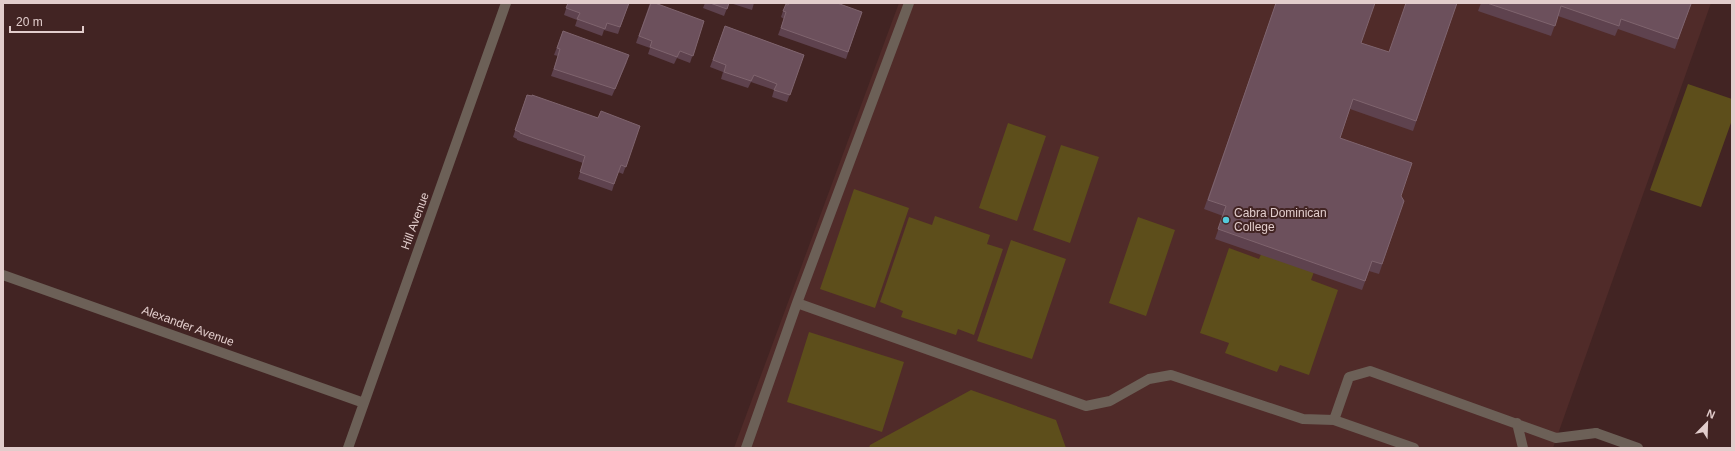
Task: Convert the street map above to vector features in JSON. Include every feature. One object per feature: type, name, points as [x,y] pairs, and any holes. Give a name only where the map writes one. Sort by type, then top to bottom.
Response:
[{"type":"street","name":"Hill Avenue","points":[[348,448],[506,3]]},
{"type":"street","points":[[746,448],[797,303],[909,3]]},
{"type":"street","name":"Alexander Avenue","points":[[3,275],[364,403]]},
{"type":"street","points":[[797,303],[1086,406],[1110,401],[1149,379],[1171,375],[1303,419],[1334,420],[1414,448]]},
{"type":"street","points":[[1334,420],[1349,377],[1370,371],[1556,438],[1596,433],[1638,448]]},
{"type":"street","points":[[1517,423],[1523,448]]},
{"type":"shaded area","name":"Cabra Dominican College","points":[[899,3],[1711,3],[1553,448],[734,448]]},
{"type":"shaded area","points":[[1688,84],[1732,99],[1732,120],[1701,207],[1650,190]]},
{"type":"shaded area","points":[[1008,123],[1046,136],[1017,221],[979,208]]},
{"type":"shaded area","points":[[1061,145],[1099,157],[1070,243],[1033,230]]},
{"type":"shaded area","points":[[854,189],[909,208],[875,308],[820,289]]},
{"type":"shaded area","points":[[935,216],[990,235],[987,244],[1003,249],[974,335],[958,329],[956,335],[901,317],[903,311],[880,302],[909,217],[932,225]]},
{"type":"shaded area","points":[[1138,217],[1175,230],[1146,316],[1109,303]]},
{"type":"shaded area","points":[[1011,240],[1066,259],[1032,359],[977,341]]},
{"type":"shaded area","points":[[1229,248],[1259,259],[1263,250],[1315,269],[1311,280],[1338,290],[1309,375],[1280,365],[1277,372],[1225,353],[1229,343],[1200,333]]},
{"type":"shaded area","points":[[809,332],[904,362],[882,432],[787,402]]},
{"type":"shaded area","points":[[971,390],[1056,420],[1066,448],[869,448],[870,445]]},
{"type":"building","points":[[568,3],[629,3],[620,27],[607,23],[605,29],[577,19],[580,13],[566,8]]},
{"type":"building","points":[[651,3],[655,3],[704,21],[693,56],[680,51],[677,57],[650,47],[652,41],[639,36]]},
{"type":"building","points":[[710,3],[729,3],[727,9]]},
{"type":"building","points":[[789,3],[837,3],[862,12],[848,52],[781,28],[786,12],[783,11],[786,4],[788,5]]},
{"type":"building","points":[[1276,3],[1375,3],[1361,43],[1389,52],[1406,3],[1457,3],[1416,121],[1353,99],[1340,138],[1412,163],[1401,196],[1404,201],[1382,264],[1372,261],[1365,281],[1218,229],[1226,206],[1208,200]]},
{"type":"building","points":[[1487,3],[1691,4],[1678,39],[1621,19],[1619,26],[1561,6],[1555,26]]},
{"type":"building","points":[[725,26],[804,55],[790,95],[774,90],[777,84],[754,75],[751,81],[724,72],[726,65],[713,60]]},
{"type":"building","points":[[563,31],[629,55],[615,89],[554,69],[560,49],[557,48]]},
{"type":"building","points":[[527,95],[532,95],[598,118],[601,111],[640,126],[626,167],[621,165],[614,184],[580,172],[585,156],[515,130]]},
{"type":"place","name":"Cabra Dominican College","points":[[1226,220]]}]
